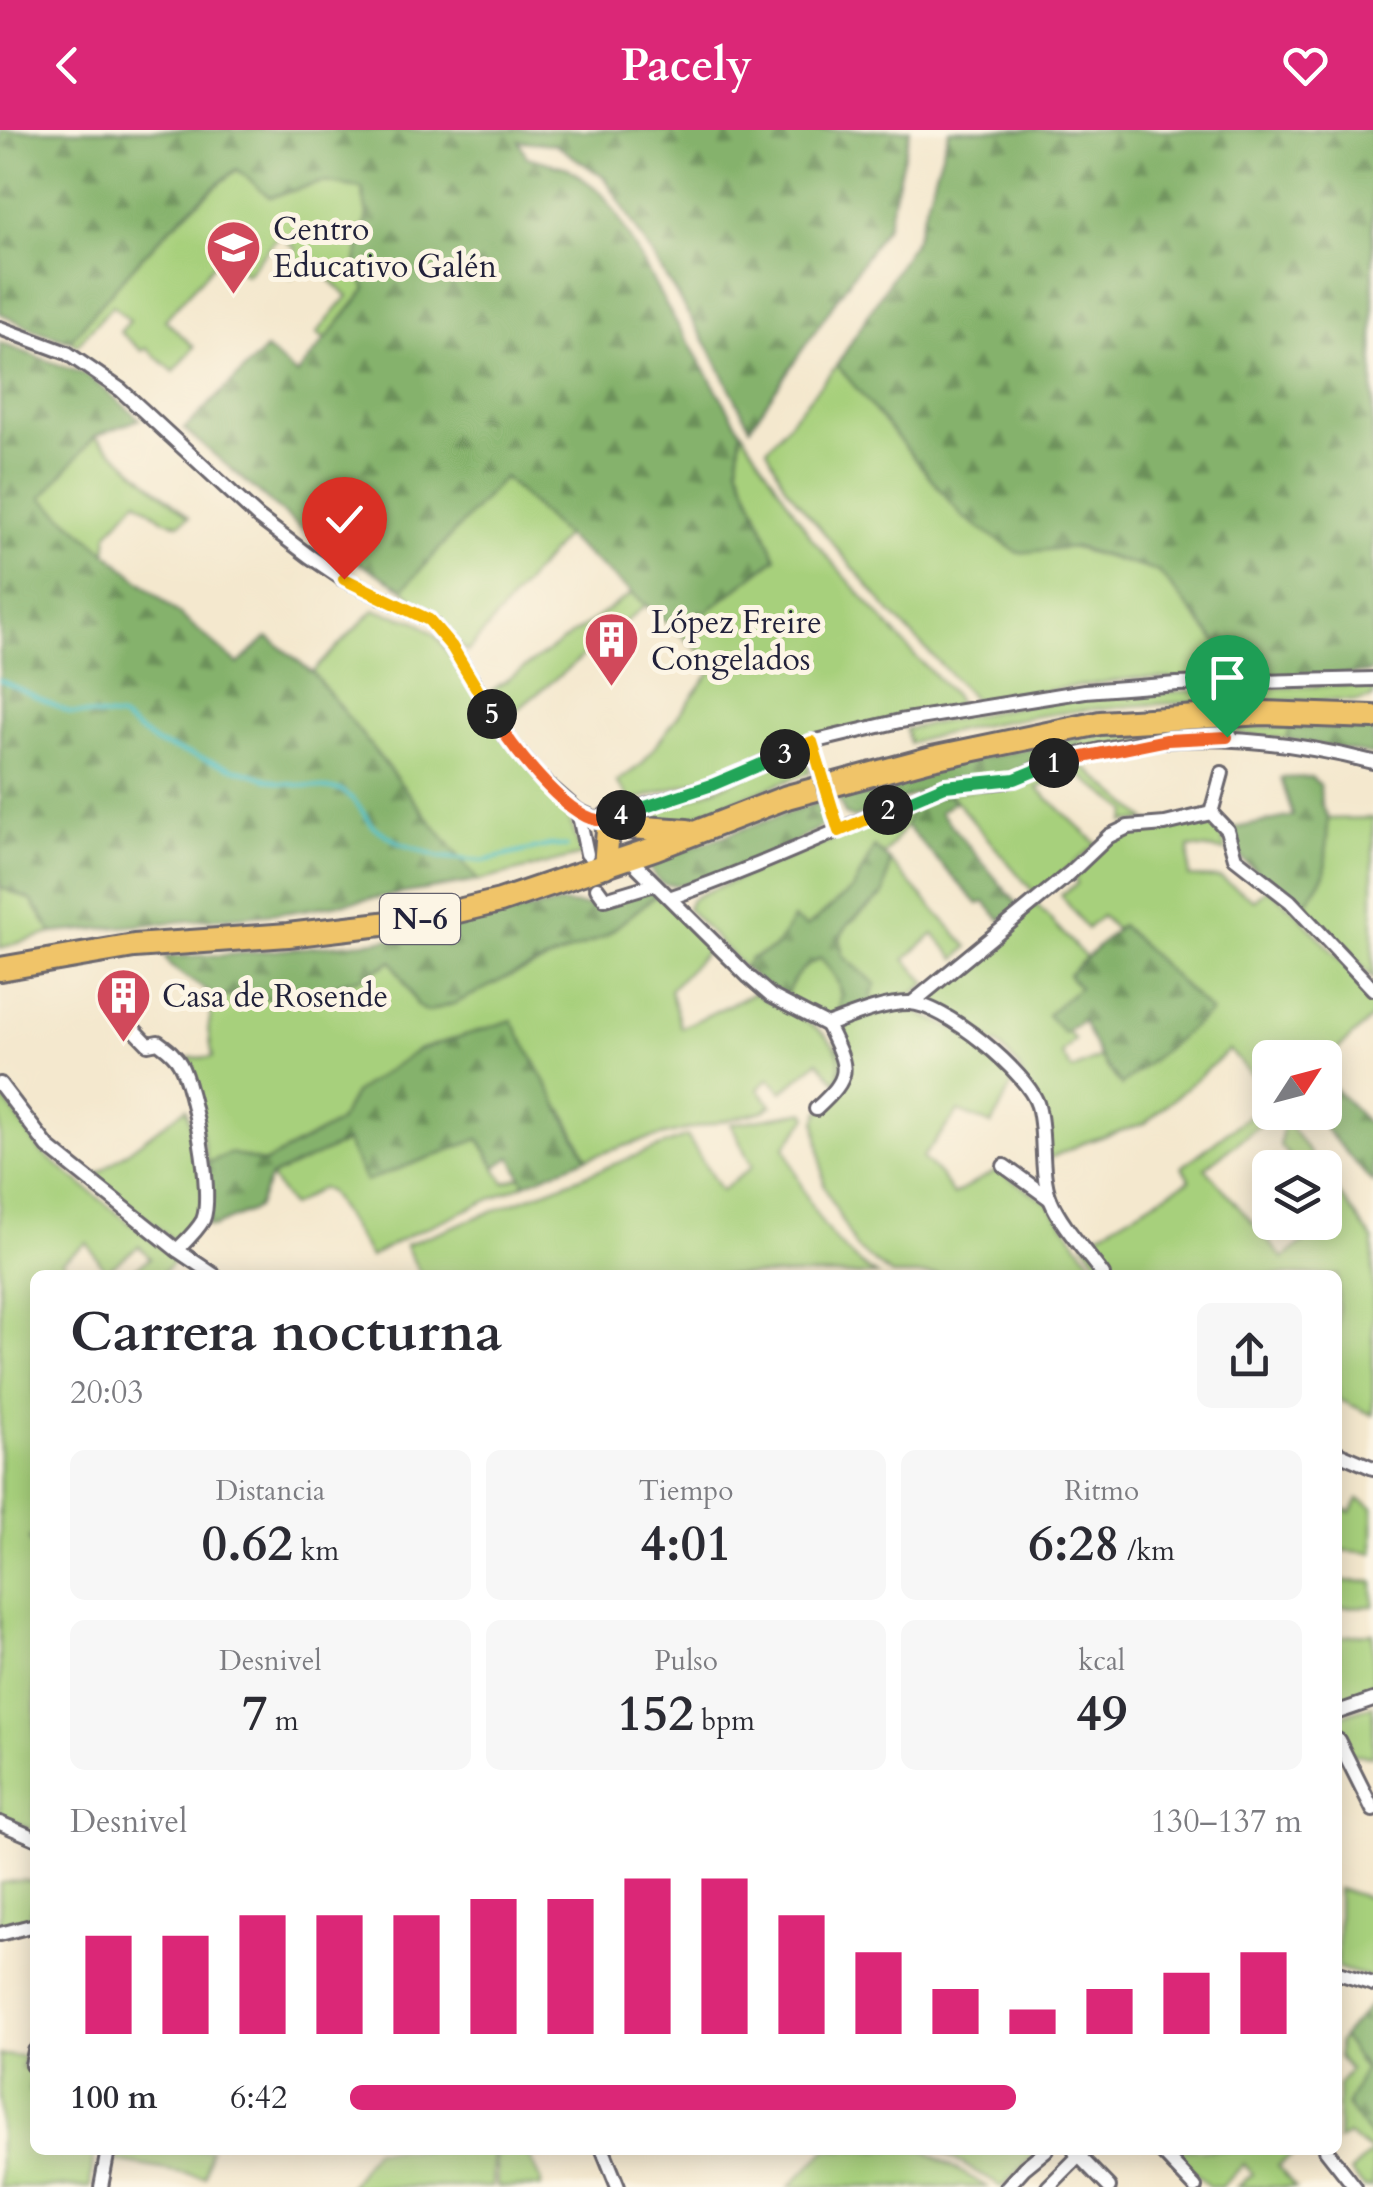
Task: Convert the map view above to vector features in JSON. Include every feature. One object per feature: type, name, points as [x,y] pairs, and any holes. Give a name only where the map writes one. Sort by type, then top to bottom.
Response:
[{"type":"highway","name":"N-6","points":[[0,969],[134,946],[424,919],[500,901],[596,869],[788,797],[872,773],[1100,722],[1263,712],[1367,713]]},
{"type":"highway","points":[[596,869],[614,817],[630,827],[701,830]]},
{"type":"street","points":[[0,328],[67,353],[121,390],[259,518],[288,540],[344,579],[429,620],[452,647],[507,738],[538,776],[578,811],[598,820],[712,785],[812,742],[900,721],[1085,691],[1177,684],[1373,679]]},
{"type":"street","points":[[672,897],[945,786],[1015,779],[1041,766],[1080,756],[1167,740],[1227,737],[1334,752],[1373,762]]},
{"type":"street","points":[[812,742],[839,831]]},
{"type":"street","points":[[1211,813],[1222,773]]},
{"type":"street","points":[[578,811],[605,898],[655,884]]},
{"type":"street","points":[[1211,813],[1228,830],[1234,858],[1302,913],[1373,989]]},
{"type":"street","points":[[826,1026],[862,1013],[912,1003],[1070,873],[1109,836],[1128,826],[1165,824],[1211,813]]},
{"type":"street","points":[[628,858],[760,986],[826,1026],[844,1071],[840,1086],[816,1110]]},
{"type":"street","points":[[912,1003],[978,1038],[1010,1064],[1030,1091],[1038,1103],[1050,1199]]},
{"type":"street","points":[[121,1016],[148,1044],[158,1042],[182,1066],[199,1137],[207,1185],[205,1209],[202,1220],[177,1250]]},
{"type":"street","points":[[0,1084],[48,1148],[207,1270]]},
{"type":"street","points":[[1004,1166],[1050,1199],[1100,1270]]},
{"type":"street","points":[[1342,1455],[1373,1468]]},
{"type":"street","points":[[1342,1711],[1373,1700]]},
{"type":"street","points":[[1342,1748],[1373,1810]]},
{"type":"street","points":[[0,1823],[30,1836]]},
{"type":"street","points":[[0,1934],[30,1926]]},
{"type":"street","points":[[1342,1975],[1373,1984]]},
{"type":"street","points":[[101,2187],[107,2155]]},
{"type":"street","points":[[605,2155],[618,2187]]},
{"type":"street","points":[[1007,2187],[1039,2155]]},
{"type":"street","points":[[1048,2187],[1076,2155]]},
{"type":"street","points":[[1082,2155],[1109,2187]]},
{"type":"street","points":[[1165,2155],[1195,2187]]},
{"type":"street","points":[[1330,2155],[1356,2187]]},
{"type":"green space","points":[[0,130],[910,130],[887,225],[750,427],[713,355],[606,179],[555,144],[519,141],[527,157],[568,168],[601,192],[741,430],[738,466],[776,558],[679,633],[565,536],[504,477],[403,589],[299,527],[184,429],[266,349],[297,375],[366,289],[356,263],[367,215],[362,188],[323,182],[270,197],[237,169],[169,229],[70,341],[0,313]]},
{"type":"green space","points":[[949,130],[1373,130],[1370,673],[1247,679],[1159,572],[1075,547],[1018,553],[963,517],[837,365],[916,238]]},
{"type":"green space","points":[[238,169],[270,197],[323,182],[362,188],[367,215],[356,263],[366,289],[326,340],[317,333],[348,296],[308,260],[292,277],[295,248],[279,235],[246,275],[222,255],[165,320],[194,347],[174,372],[120,332],[130,321],[113,305],[77,345],[70,341],[149,250]]},
{"type":"green space","points":[[0,343],[87,375],[140,419],[95,436],[42,498],[238,664],[268,637],[312,672],[478,881],[290,912],[52,933],[31,900],[0,887]]},
{"type":"green space","points":[[837,365],[963,517],[1159,572],[1247,679],[1136,678],[976,701],[891,613],[785,486],[767,449]]},
{"type":"green space","points":[[741,430],[813,540],[959,705],[797,742],[717,775],[632,801],[617,782],[642,764],[716,665],[679,633],[776,558],[738,466]]},
{"type":"green space","points":[[95,436],[189,517],[179,524],[162,519],[137,500],[108,533],[106,555],[41,498]]},
{"type":"green space","points":[[504,477],[565,536],[467,652],[403,589]]},
{"type":"green space","points":[[632,593],[646,605],[511,715],[491,691]]},
{"type":"green space","points":[[374,610],[416,621],[435,635],[566,808],[582,855],[478,881],[312,672]]},
{"type":"green space","points":[[1373,684],[1373,698],[1359,701],[1190,702],[1074,711],[909,743],[906,729],[1015,707],[1110,694]]},
{"type":"green space","points":[[1180,727],[1290,727],[1287,739],[1231,733],[1166,736],[1082,752],[1078,738]]},
{"type":"green space","points":[[1290,727],[1373,730],[1373,755],[1287,739]]},
{"type":"green space","points":[[1078,738],[1082,752],[1001,776],[955,779],[853,818],[845,814],[838,799],[889,777]]},
{"type":"green space","points":[[802,758],[810,772],[679,822],[647,824],[658,812],[785,760]]},
{"type":"green space","points":[[1080,763],[1147,820],[1124,822],[1128,811],[1077,773],[1037,788],[1097,844],[1036,895],[948,792],[995,788]]},
{"type":"green space","points":[[1311,777],[1320,785],[1321,805],[1328,819],[1325,874],[1302,910],[1241,858],[1231,829],[1293,816],[1281,778]]},
{"type":"green space","points":[[948,792],[954,802],[940,812],[1019,906],[1000,920],[985,902],[978,904],[906,826],[911,807]]},
{"type":"green space","points":[[820,802],[825,824],[794,843],[722,874],[664,884],[649,867],[655,860]]},
{"type":"green space","points":[[911,807],[906,826],[884,855],[874,848],[853,889],[807,927],[793,920],[775,948],[750,959],[744,968],[687,908],[699,895]]},
{"type":"green space","points":[[1373,818],[1373,979],[1345,946],[1339,949],[1302,910],[1325,874],[1328,819]]},
{"type":"green space","points":[[1211,819],[1220,829],[1226,851],[1189,847],[1189,877],[1221,878],[1254,900],[1268,888],[1297,913],[1373,996],[1373,1017],[1342,1045],[1342,1040],[1252,1040],[1252,1075],[1229,1050],[1146,1123],[1048,1159],[1045,1138],[1018,1066],[999,1046],[924,1000],[1036,904],[1086,958],[1069,975],[1079,987],[1063,1033],[1067,1031],[1075,1040],[1062,1054],[1072,1070],[1100,1057],[1121,1085],[1121,926],[1116,930],[1102,916],[1087,929],[1061,895],[1077,884],[1075,877],[1114,838],[1133,829]]},
{"type":"green space","points":[[874,847],[890,861],[884,894],[848,924],[840,937],[843,956],[876,984],[871,996],[874,1005],[838,1016],[839,984],[821,958],[798,974],[785,998],[744,969],[750,959],[775,948],[793,919],[807,927],[853,889]]},
{"type":"green space","points":[[890,861],[968,947],[956,959],[934,934],[905,959],[927,983],[914,993],[874,1005],[871,996],[876,984],[842,956],[840,937],[848,924],[884,894]]},
{"type":"green space","points":[[0,887],[31,900],[52,933],[0,948]]},
{"type":"green space","points":[[650,888],[656,895],[604,937],[456,1003],[427,1012],[418,1006],[392,961],[366,976],[291,998],[252,998],[214,996],[170,966],[165,957],[376,941],[559,903],[597,907]]},
{"type":"green space","points":[[656,895],[711,946],[670,990],[681,1028],[754,993],[804,1020],[827,1038],[840,1060],[837,1083],[818,1061],[782,1092],[769,1078],[758,1089],[772,1105],[764,1111],[587,1158],[563,1110],[354,1093],[339,1122],[263,1163],[231,1153],[207,1163],[189,1058],[213,1057],[208,1030],[214,996],[306,993],[349,982],[392,961],[418,1006],[456,1003],[604,937]]},
{"type":"green space","points":[[1121,925],[1211,1012],[1121,1085],[1100,1057],[1083,1021],[1064,1033],[1047,1015],[1079,987],[1068,975]]},
{"type":"green space","points":[[820,958],[838,984],[838,1016],[820,1016],[785,998],[798,974]]},
{"type":"green space","points":[[907,1008],[960,1031],[1016,1076],[992,1125],[959,1111],[922,1158],[942,1177],[953,1195],[997,1170],[1048,1203],[1097,1270],[885,1270],[856,1248],[824,1186],[816,1121],[820,1111],[842,1090],[837,1037],[843,1025]]},
{"type":"green space","points":[[512,1020],[587,1158],[525,1184],[511,1157],[496,1167],[479,1139],[366,1181],[346,1142],[270,1177],[257,1208],[207,1226],[207,1163],[231,1153],[264,1163],[339,1122],[354,1093],[418,1050]]},
{"type":"green space","points":[[0,1093],[41,1152],[176,1260],[165,1270],[133,1270],[150,1258],[139,1246],[105,1270],[87,1243],[62,1261],[68,1270],[30,1270],[30,1829],[0,1815]]},
{"type":"green space","points":[[1342,1096],[1373,1129],[1373,1183],[1326,1130],[1342,1130]]},
{"type":"green space","points":[[186,1108],[200,1169],[202,1201],[194,1227],[173,1240],[95,1176]]},
{"type":"green space","points":[[805,1112],[808,1117],[785,1147],[793,1167],[830,1234],[869,1270],[418,1270],[405,1245],[687,1136],[721,1191],[752,1167],[731,1124]]},
{"type":"green space","points":[[1252,1113],[1253,1130],[1205,1168],[1252,1222],[1252,1240],[1267,1240],[1283,1258],[1307,1240],[1342,1240],[1342,1197],[1373,1240],[1373,1415],[1342,1401],[1342,1270],[1104,1270],[1084,1242],[1190,1180],[1182,1167]]},
{"type":"green space","points":[[1282,1130],[1293,1130],[1308,1150],[1284,1150],[1280,1145]]},
{"type":"green space","points":[[479,1139],[505,1183],[521,1176],[525,1184],[409,1235],[370,1257],[329,1192],[321,1188],[291,1206],[270,1177],[346,1142],[367,1181]]},
{"type":"green space","points":[[1358,1499],[1373,1507],[1373,1553],[1342,1550],[1342,1508],[1351,1512]]},
{"type":"green space","points":[[1342,1581],[1373,1582],[1373,1606],[1342,1607]]},
{"type":"green space","points":[[1373,1633],[1373,1696],[1342,1705],[1342,1637]]},
{"type":"green space","points":[[1373,1705],[1373,1756],[1348,1754],[1342,1742],[1342,1716]]},
{"type":"green space","points":[[30,1882],[28,1918],[0,1926],[0,1883]]},
{"type":"green space","points":[[1342,1890],[1373,1899],[1373,1978],[1342,1969]]},
{"type":"green space","points":[[1373,2001],[1373,2141],[1347,2105],[1364,2069],[1342,2037]]},
{"type":"green space","points":[[1342,2037],[1364,2069],[1347,2105],[1373,2141],[1373,2187],[1364,2187],[1350,2172],[1372,2152],[1348,2135],[1342,2139],[1342,2080],[1350,2069],[1342,2062]]},
{"type":"green space","points":[[0,2055],[25,2056],[22,2068],[30,2069],[30,2155],[93,2155],[90,2187],[0,2187]]},
{"type":"green space","points":[[118,2155],[209,2155],[205,2177],[117,2161]]},
{"type":"green space","points":[[371,2155],[493,2155],[492,2187],[349,2187]]},
{"type":"green space","points":[[495,2155],[529,2155],[541,2187],[497,2187]]},
{"type":"green space","points":[[821,2155],[932,2155],[987,2187],[789,2187]]},
{"type":"green space","points":[[948,2155],[1035,2155],[1002,2187]]},
{"type":"green space","points":[[1179,2155],[1292,2155],[1278,2166],[1295,2187],[1237,2187],[1253,2174],[1244,2164],[1221,2187],[1209,2187]]},
{"type":"waterway","points":[[0,680],[71,713],[121,718],[158,744],[280,783],[341,790],[374,827],[399,843],[439,857],[483,861],[551,845],[567,847]]},
{"type":"place","name":"Centro Educativo Galén","points":[[234,296]]},
{"type":"place","name":"López Freire Congelados","points":[[612,689]]},
{"type":"place","name":"Casa de Rosende","points":[[123,1045]]},
{"type":"route","points":[[344,579],[429,620],[452,647],[507,738],[538,776],[578,811],[598,820],[712,785],[812,742],[839,831],[945,786],[974,781],[993,784],[1080,756],[1167,740],[1227,737]]}]
